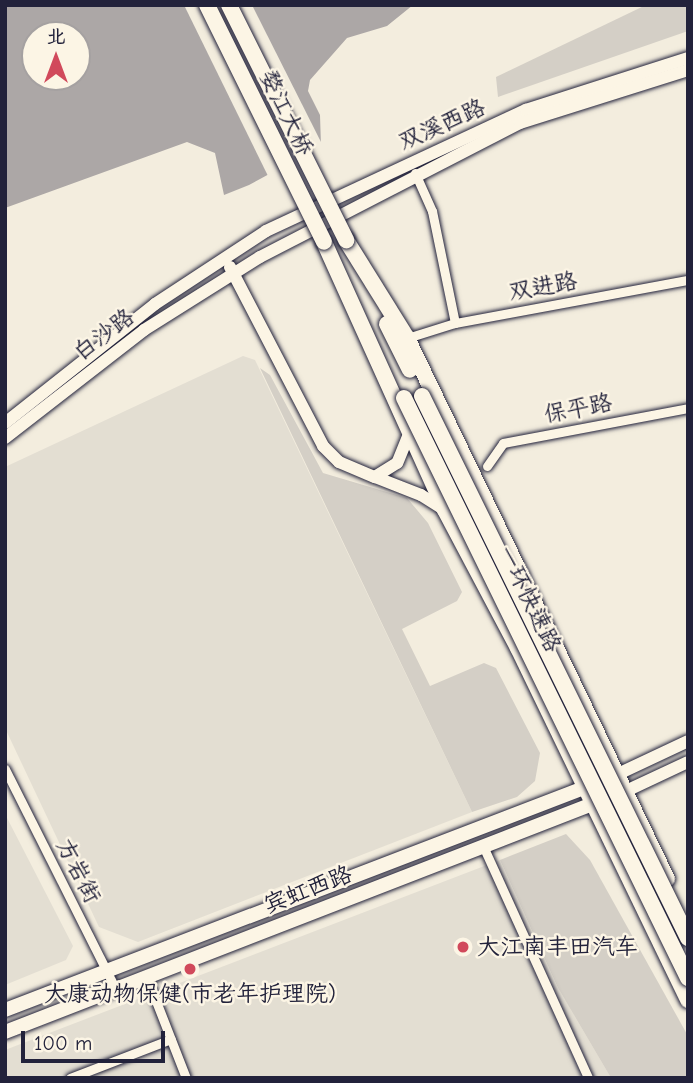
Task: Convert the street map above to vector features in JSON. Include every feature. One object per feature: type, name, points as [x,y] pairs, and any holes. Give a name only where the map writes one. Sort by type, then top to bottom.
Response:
[{"type":"highway","name":"婺江大桥","points":[[207,5],[324,242]]},
{"type":"highway","name":"婺江大桥","points":[[229,5],[346,240]]},
{"type":"highway","name":"一环快速路","points":[[346,240],[688,938]]},
{"type":"highway","points":[[346,240],[407,338],[688,923]]},
{"type":"highway","name":"一环快速路","points":[[324,242],[404,398],[688,978]]},
{"type":"highway","points":[[324,242],[445,510],[688,1000]]},
{"type":"main road","name":"双溪西路","points":[[225,257],[266,231],[538,105],[688,58]]},
{"type":"main road","name":"双溪西路","points":[[233,272],[520,123],[688,70]]},
{"type":"main road","points":[[225,257],[323,446],[339,462],[421,495],[445,510]]},
{"type":"main road","name":"白沙路","points":[[5,423],[155,304],[225,257]]},
{"type":"main road","name":"白沙路","points":[[5,438],[144,330],[233,272]]},
{"type":"main road","points":[[375,477],[397,463],[409,434]]},
{"type":"main road","points":[[618,774],[688,741]]},
{"type":"main road","points":[[626,791],[688,762]]},
{"type":"main road","name":"宾虹西路","points":[[5,1010],[618,774]]},
{"type":"main road","name":"宾虹西路","points":[[5,1032],[626,791]]},
{"type":"street","points":[[410,162],[432,211],[455,323]]},
{"type":"street","name":"双进路","points":[[407,338],[455,323],[688,279]]},
{"type":"street","name":"保平路","points":[[487,466],[503,443],[688,408]]},
{"type":"street","name":"方岩街","points":[[5,769],[116,990]]},
{"type":"street","points":[[483,846],[588,1078]]},
{"type":"street","points":[[148,978],[186,1078]]},
{"type":"street","points":[[70,1078],[171,1039]]},
{"type":"shaded area","points":[[5,5],[413,5],[387,26],[347,38],[310,80],[308,91],[320,115],[321,146],[249,185],[224,195],[215,153],[187,142],[5,208]]},
{"type":"shaded area","points":[[646,5],[688,5],[688,31],[498,97],[496,77]]},
{"type":"shaded area","points":[[243,356],[255,360],[472,812],[138,942],[99,927],[5,728],[5,467]]},
{"type":"shaded area","points":[[260,368],[270,375],[323,473],[407,498],[428,523],[462,592],[457,601],[402,629],[430,686],[484,663],[496,668],[540,753],[535,781],[517,797],[472,812]]},
{"type":"shaded area","points":[[5,814],[73,946],[66,960],[5,985]]},
{"type":"shaded area","points":[[566,834],[590,860],[688,1036],[688,1078],[611,1078],[558,988],[500,860]]},
{"type":"shaded area","points":[[500,860],[558,988],[611,1078],[5,1078],[5,1050]]},
{"type":"pier","points":[[184,5],[252,5],[324,148],[269,178]]},
{"type":"place","name":"大江南丰田汽车","points":[[463,947]]},
{"type":"place","name":"大康动物保健(市老年护理院)","points":[[190,969]]}]
